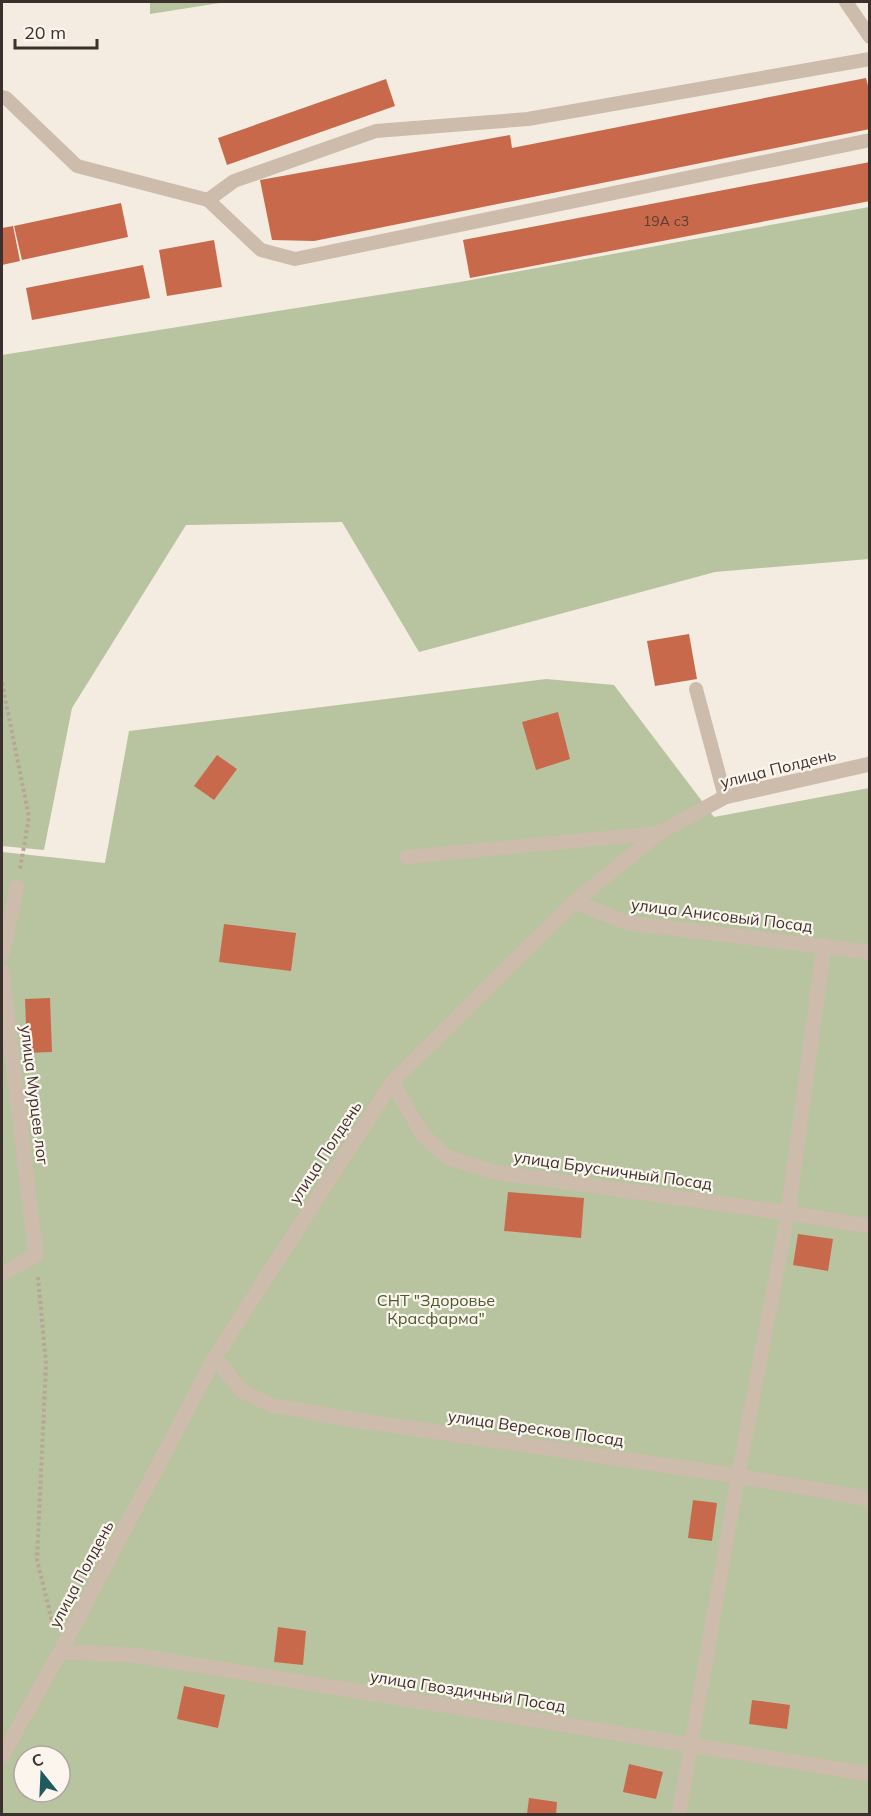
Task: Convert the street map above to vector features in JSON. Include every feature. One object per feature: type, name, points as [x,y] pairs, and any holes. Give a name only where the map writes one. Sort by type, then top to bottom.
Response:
[{"type":"street","name":"улица Полдень","points":[[2,1756],[60,1652],[216,1357],[392,1082],[574,902],[659,833],[725,797],[870,764]]},
{"type":"street","points":[[2,955],[17,887]]},
{"type":"street","name":"улица Анисовый Посад","points":[[574,902],[628,923],[870,952]]},
{"type":"street","points":[[788,1213],[824,945]]},
{"type":"street","name":"улица Мурцев лог","points":[[2,971],[36,1255]]},
{"type":"street","name":"улица Брусничный Посад","points":[[392,1082],[423,1135],[447,1156],[494,1172],[870,1226]]},
{"type":"street","points":[[2,1274],[36,1255]]},
{"type":"street","name":"улица Вересков Посад","points":[[216,1357],[242,1391],[271,1405],[355,1420],[738,1476],[870,1499]]},
{"type":"street","name":"улица Гвоздичный Посад","points":[[60,1652],[134,1655],[870,1774]]},
{"type":"lane","points":[[846,2],[870,37]]},
{"type":"lane","points":[[208,200],[234,181],[376,131],[528,118],[870,59]]},
{"type":"lane","points":[[2,98],[6,98],[77,166],[208,200],[261,249],[295,260],[870,140]]},
{"type":"lane","points":[[696,689],[725,797]]},
{"type":"lane","points":[[406,857],[659,833]]},
{"type":"lane","points":[[679,1815],[738,1476],[788,1213]]},
{"type":"path","points":[[2,683],[29,817],[17,887]]},
{"type":"path","points":[[36,1255],[46,1364],[37,1560],[60,1652]]},
{"type":"green space","points":[[150,2],[226,2],[150,14]]},
{"type":"green space","points":[[869,207],[869,559],[715,572],[419,652],[342,522],[186,525],[72,708],[44,850],[2,846],[2,355],[460,282]]},
{"type":"green space","name":"СНТ \"Здоровье Красфарма\"","points":[[546,679],[614,685],[714,817],[869,788],[869,1814],[2,1814],[2,852],[105,863],[129,731]]},
{"type":"building","points":[[866,78],[870,93],[870,129],[314,241],[272,240],[260,180],[510,135],[512,148]]},
{"type":"building","points":[[386,79],[395,106],[227,165],[218,138]]},
{"type":"building","points":[[870,162],[870,201],[470,278],[463,240]]},
{"type":"building","points":[[121,203],[128,237],[22,260],[14,226]]},
{"type":"building","points":[[13,226],[20,261],[2,265],[2,228]]},
{"type":"building","points":[[214,240],[222,287],[167,296],[159,250]]},
{"type":"building","points":[[143,265],[150,298],[32,320],[26,288]]},
{"type":"building","points":[[689,634],[697,679],[655,686],[647,641]]},
{"type":"building","points":[[558,712],[570,759],[536,770],[522,722]]},
{"type":"building","points":[[217,755],[237,769],[214,800],[194,786]]},
{"type":"building","points":[[224,924],[296,933],[291,971],[219,962]]},
{"type":"building","points":[[50,998],[52,1052],[27,1053],[25,999]]},
{"type":"building","points":[[508,1192],[584,1198],[581,1238],[504,1231]]},
{"type":"building","points":[[798,1234],[833,1239],[828,1271],[793,1265]]},
{"type":"building","points":[[693,1500],[717,1503],[712,1541],[688,1538]]},
{"type":"building","points":[[278,1627],[306,1631],[303,1665],[274,1662]]},
{"type":"building","points":[[184,1686],[225,1695],[218,1728],[177,1719]]},
{"type":"building","points":[[752,1700],[790,1705],[787,1729],[749,1724]]},
{"type":"building","points":[[629,1764],[663,1772],[656,1799],[623,1792]]},
{"type":"building","points":[[529,1798],[557,1802],[556,1814],[527,1814]]}]
